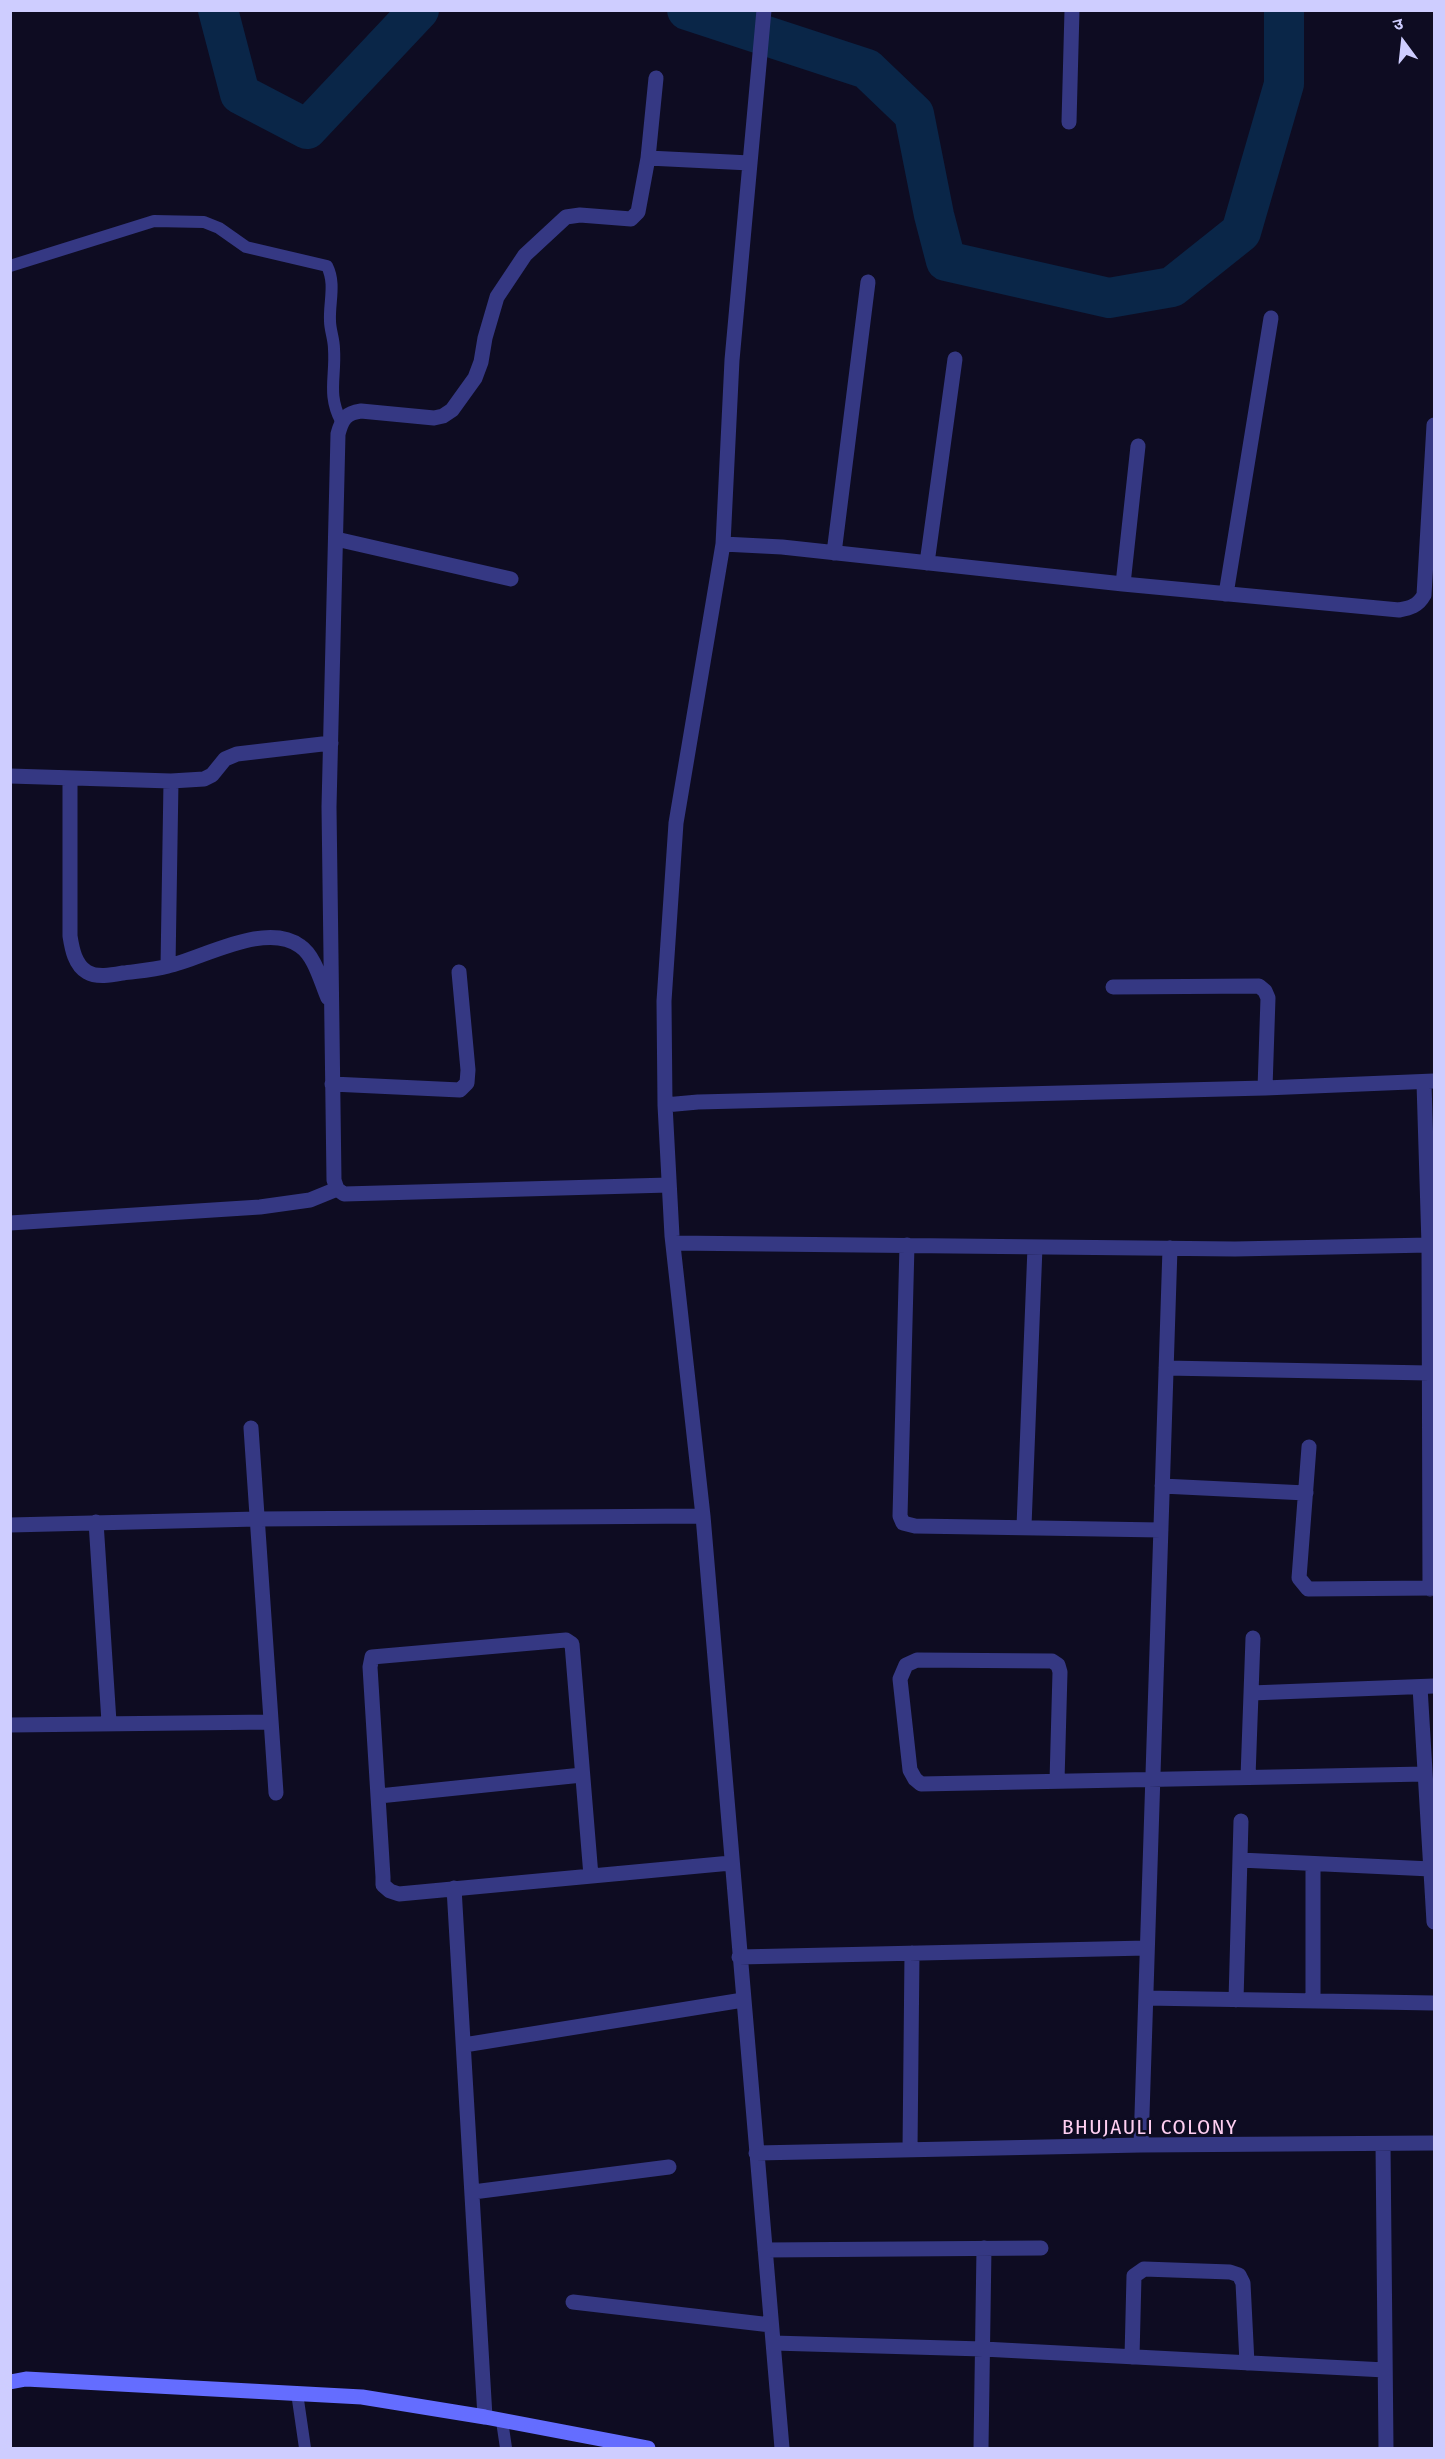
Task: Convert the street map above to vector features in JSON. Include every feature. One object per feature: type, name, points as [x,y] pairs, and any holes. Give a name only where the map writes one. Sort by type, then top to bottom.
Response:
[{"type":"street","points":[[764,10],[732,360],[723,544],[676,823],[664,1001],[665,1105],[673,1243],[703,1516],[782,2448]]},
{"type":"street","points":[[1069,122],[1072,10]]},
{"type":"street","points":[[656,78],[648,158],[638,212],[631,219],[580,215],[566,217],[525,255],[497,297],[475,378],[452,410],[443,416],[434,418],[361,411],[350,413],[341,421],[338,434],[331,743],[331,1007],[334,1180],[337,1190],[344,1194],[669,1185]]},
{"type":"street","points":[[648,158],[750,163]]},
{"type":"street","points":[[834,553],[868,282]]},
{"type":"street","points":[[1226,594],[1271,318]]},
{"type":"street","points":[[927,563],[954,359]]},
{"type":"street","points":[[723,544],[834,553],[1123,584],[1399,610],[1419,603],[1430,583],[1434,425]]},
{"type":"street","points":[[1123,584],[1138,446]]},
{"type":"street","points":[[336,539],[511,579]]},
{"type":"street","points":[[10,776],[171,781],[204,779],[212,775],[225,759],[237,754],[331,743]]},
{"type":"street","points":[[70,778],[70,936],[73,952],[80,967],[88,974],[104,976],[168,966],[241,942],[260,938],[281,938],[300,945],[311,958],[331,1007]]},
{"type":"street","points":[[168,966],[171,781]]},
{"type":"street","points":[[332,1084],[460,1090],[467,1083],[468,1070],[459,972]]},
{"type":"street","points":[[1113,987],[1259,986],[1268,998],[1264,1088]]},
{"type":"street","points":[[665,1105],[698,1102],[1429,1082],[1432,1589],[1308,1589],[1302,1584],[1299,1578],[1309,1447]]},
{"type":"street","points":[[10,1223],[261,1207],[310,1200],[337,1190]]},
{"type":"street","points":[[673,1243],[1170,1248],[1429,1245]]},
{"type":"street","points":[[907,1245],[900,1516],[903,1523],[915,1526],[1161,1530]]},
{"type":"street","points":[[1024,1526],[1035,1247]]},
{"type":"street","points":[[1141,2145],[1170,1248]]},
{"type":"street","points":[[1166,1368],[1429,1373]]},
{"type":"street","points":[[251,1428],[276,1793]]},
{"type":"street","points":[[1162,1486],[1306,1493]]},
{"type":"street","points":[[10,1525],[257,1519],[703,1516]]},
{"type":"street","points":[[96,1522],[109,1722]]},
{"type":"street","points":[[1248,1778],[1253,1638]]},
{"type":"street","points":[[591,1876],[572,1644],[566,1640],[372,1656],[370,1667],[383,1885],[390,1890],[399,1894],[731,1863]]},
{"type":"street","points":[[1057,1781],[1060,1671],[1058,1665],[1052,1661],[917,1660],[906,1665],[900,1679],[910,1770],[921,1784],[1425,1774]]},
{"type":"street","points":[[1251,1693],[1427,1686],[1425,1774],[1434,1922]]},
{"type":"street","points":[[10,1725],[109,1722],[271,1722]]},
{"type":"street","points":[[379,1796],[582,1775]]},
{"type":"street","points":[[1236,2000],[1241,1821]]},
{"type":"street","points":[[1240,1860],[1431,1869]]},
{"type":"street","points":[[1313,1864],[1313,2001]]},
{"type":"street","points":[[454,1888],[485,2417]]},
{"type":"street","points":[[739,1957],[1147,1947]]},
{"type":"street","points":[[910,2150],[912,1953]]},
{"type":"street","points":[[1146,1998],[1434,2003]]},
{"type":"street","points":[[464,2045],[743,2000]]},
{"type":"street","points":[[756,2153],[1141,2145],[1434,2143]]},
{"type":"street","points":[[1383,2144],[1386,2448]]},
{"type":"street","points":[[473,2192],[669,2167]]},
{"type":"street","points":[[981,2448],[984,2248]]},
{"type":"street","points":[[765,2250],[1041,2248]]},
{"type":"street","points":[[1132,2357],[1134,2276],[1137,2272],[1144,2269],[1230,2272],[1239,2275],[1243,2283],[1247,2362]]},
{"type":"street","points":[[573,2302],[771,2325]]},
{"type":"street","points":[[773,2343],[983,2349],[1385,2370]]},
{"type":"street","points":[[10,2382],[26,2379],[362,2397],[485,2417],[648,2448]]},
{"type":"lane","points":[[10,266],[154,221],[167,220],[204,222],[219,228],[246,247],[327,266],[332,287],[329,323],[334,349],[332,389],[334,408],[341,421]]},
{"type":"lane","points":[[297,2393],[305,2448]]},
{"type":"lane","points":[[502,2421],[506,2448]]},
{"type":"waterway","points":[[218,10],[240,94],[307,129],[419,10]]},
{"type":"waterway","points":[[687,10],[867,69],[914,114],[934,215],[946,261],[1109,298],[1172,287],[1241,232],[1284,84],[1284,10]]},
{"type":"district","name":"BHUJAULI COLONY","points":[[1150,2128]]}]
